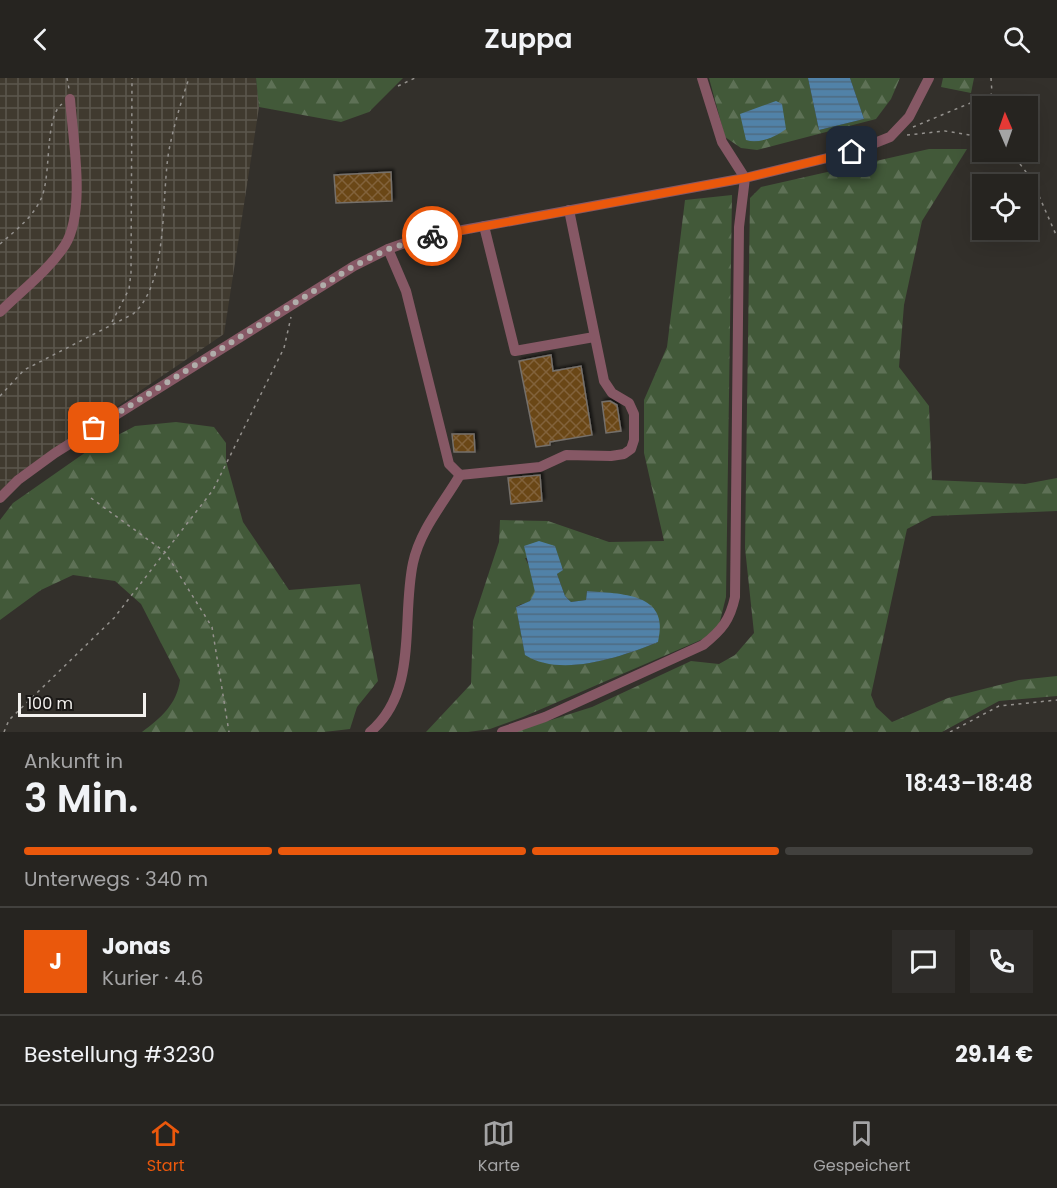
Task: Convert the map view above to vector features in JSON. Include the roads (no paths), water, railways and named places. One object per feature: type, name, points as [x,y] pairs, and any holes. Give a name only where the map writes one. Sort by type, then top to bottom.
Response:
[{"type":"lane","points":[[502,732],[544,717],[703,645],[723,629],[732,615],[735,597],[739,227],[745,178],[722,142],[702,78]]},
{"type":"lane","points":[[0,498],[18,480],[55,453],[294,304],[388,249],[419,238],[745,178],[852,152],[890,137],[909,117],[929,78]]},
{"type":"lane","points":[[0,312],[62,250],[74,227],[77,207],[70,99]]},
{"type":"lane","points":[[460,475],[540,467],[566,455],[611,456],[631,449],[635,430],[634,414],[629,403],[612,393],[604,381],[569,210]]},
{"type":"lane","points":[[484,226],[515,351],[594,338]]},
{"type":"lane","points":[[388,249],[406,291],[449,464],[460,475]]},
{"type":"lane","points":[[370,732],[381,722],[394,701],[402,673],[413,564],[422,533],[460,475]]},
{"type":"water","points":[[808,78],[850,78],[864,119],[819,130]]},
{"type":"water","points":[[776,101],[782,104],[786,129],[767,139],[746,140],[740,114]]},
{"type":"water","points":[[539,541],[555,546],[563,570],[557,574],[565,596],[571,602],[586,600],[587,591],[614,593],[640,599],[657,613],[660,626],[658,642],[609,659],[573,665],[540,662],[525,655],[516,607],[530,601],[535,592],[524,546]]}]
